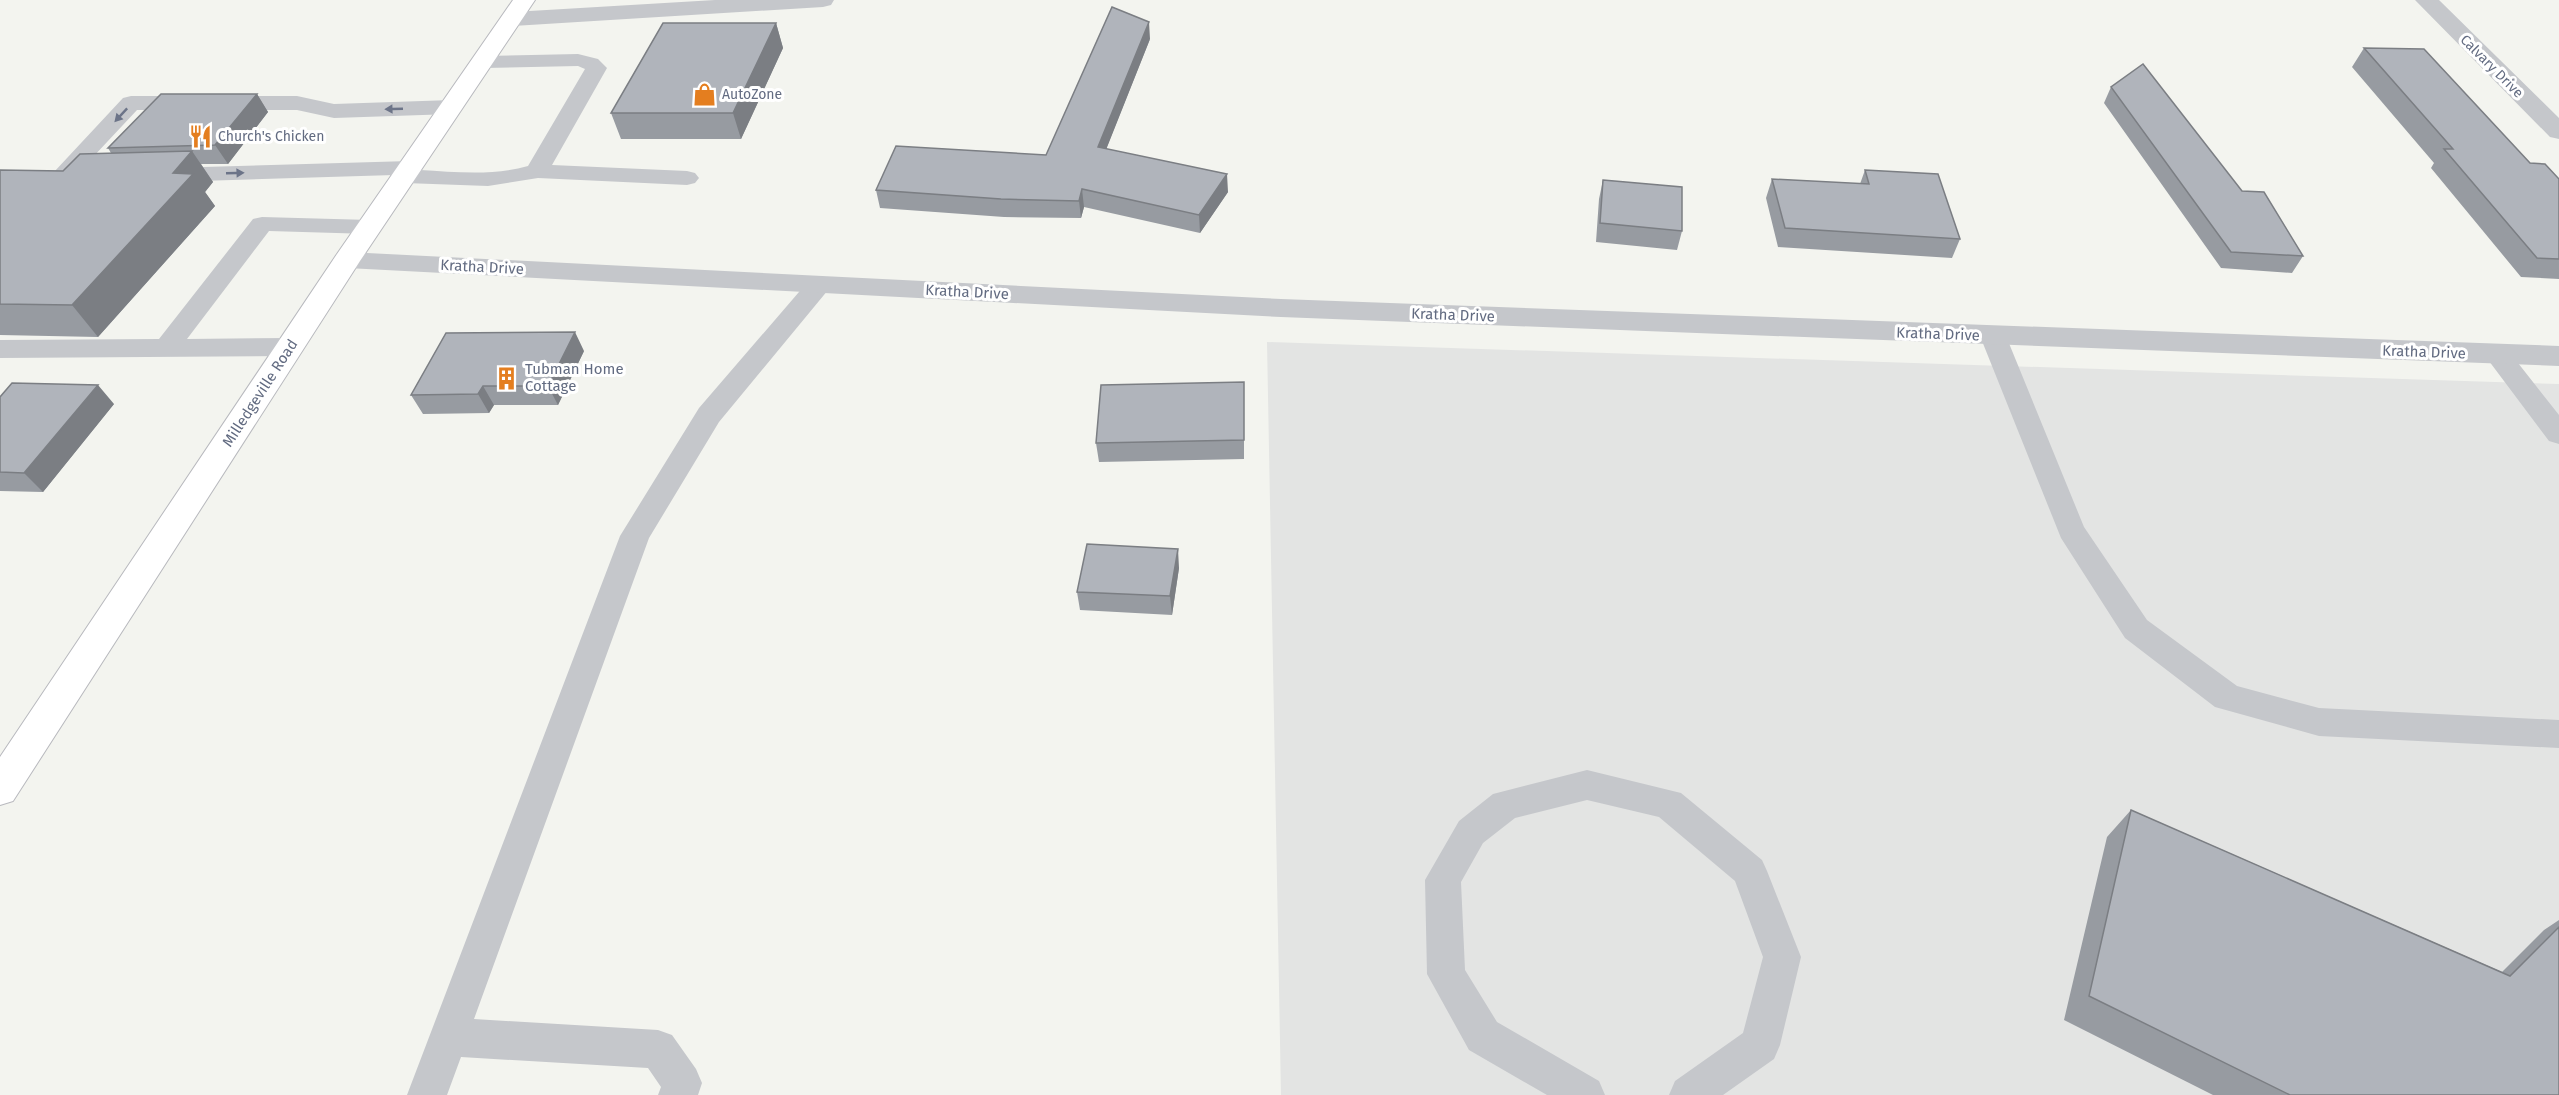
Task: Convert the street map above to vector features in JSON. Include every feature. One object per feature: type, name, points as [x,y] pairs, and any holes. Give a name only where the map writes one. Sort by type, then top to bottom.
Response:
[{"type":"main road","name":"Milledgeville Road","points":[[0,789],[347,260],[519,9]]},
{"type":"street","points":[[519,9],[823,0]]},
{"type":"street","name":"Calvary Drive","points":[[2426,0],[2559,132]]},
{"type":"street","name":"Kratha Drive","points":[[347,260],[1281,308],[2559,356]]},
{"type":"lane","points":[[484,62],[579,60],[591,63],[596,68],[537,171]]},
{"type":"lane","points":[[86,177],[63,177],[131,104],[297,103],[334,111],[452,107]]},
{"type":"lane","points":[[146,175],[407,172],[501,179],[523,176],[537,171],[687,178]]},
{"type":"lane","points":[[166,348],[262,224],[370,227]]},
{"type":"lane","points":[[427,1095],[634,536],[709,415],[820,284]]},
{"type":"lane","points":[[1993,336],[2071,530],[2136,629],[2227,697],[2319,722],[2559,734]]},
{"type":"lane","points":[[0,349],[290,347]]},
{"type":"lane","points":[[2498,355],[2559,434]]},
{"type":"lane","points":[[1585,1095],[1483,1036],[1446,974],[1443,880],[1471,832],[1505,805],[1587,785],[1668,804],[1749,871],[1782,957],[1760,1045],[1689,1095]]},
{"type":"lane","points":[[448,1037],[658,1049],[682,1083],[678,1095]]},
{"type":"shaded area","points":[[1267,342],[2559,384],[2559,1095],[1281,1095]]},
{"type":"building","points":[[1112,7],[1149,22],[1098,147],[1227,174],[1199,215],[1082,189],[1079,201],[1001,199],[876,190],[896,146],[1046,155]]},
{"type":"building","points":[[663,23],[776,23],[733,113],[611,113]]},
{"type":"building","points":[[2364,48],[2424,49],[2530,163],[2545,164],[2559,179],[2559,259],[2537,258],[2444,149],[2453,149]]},
{"type":"building","points":[[2143,64],[2242,191],[2264,192],[2303,256],[2231,252],[2111,87]]},
{"type":"building","points":[[161,94],[257,94],[215,145],[108,148]]},
{"type":"building","points":[[192,151],[173,173],[193,174],[72,305],[0,304],[0,170],[63,171],[80,154]]},
{"type":"building","points":[[1865,170],[1938,174],[1960,239],[1785,228],[1772,179],[1869,184]]},
{"type":"building","points":[[1603,180],[1682,187],[1682,231],[1600,223]]},
{"type":"building","points":[[575,332],[548,386],[483,386],[478,394],[411,395],[446,333]]},
{"type":"building","points":[[1244,382],[1244,440],[1096,443],[1101,385]]},
{"type":"building","points":[[12,383],[98,385],[24,473],[0,472],[0,397]]},
{"type":"building","points":[[1087,544],[1178,549],[1170,596],[1077,592]]},
{"type":"building","points":[[2131,810],[2510,976],[2559,927],[2559,1095],[2290,1095],[2089,996]]},
{"type":"place","name":"AutoZone","points":[[704,94]]},
{"type":"place","name":"Church's Chicken","points":[[200,136]]},
{"type":"place","name":"Tubman Home Cottage","points":[[507,378]]}]
